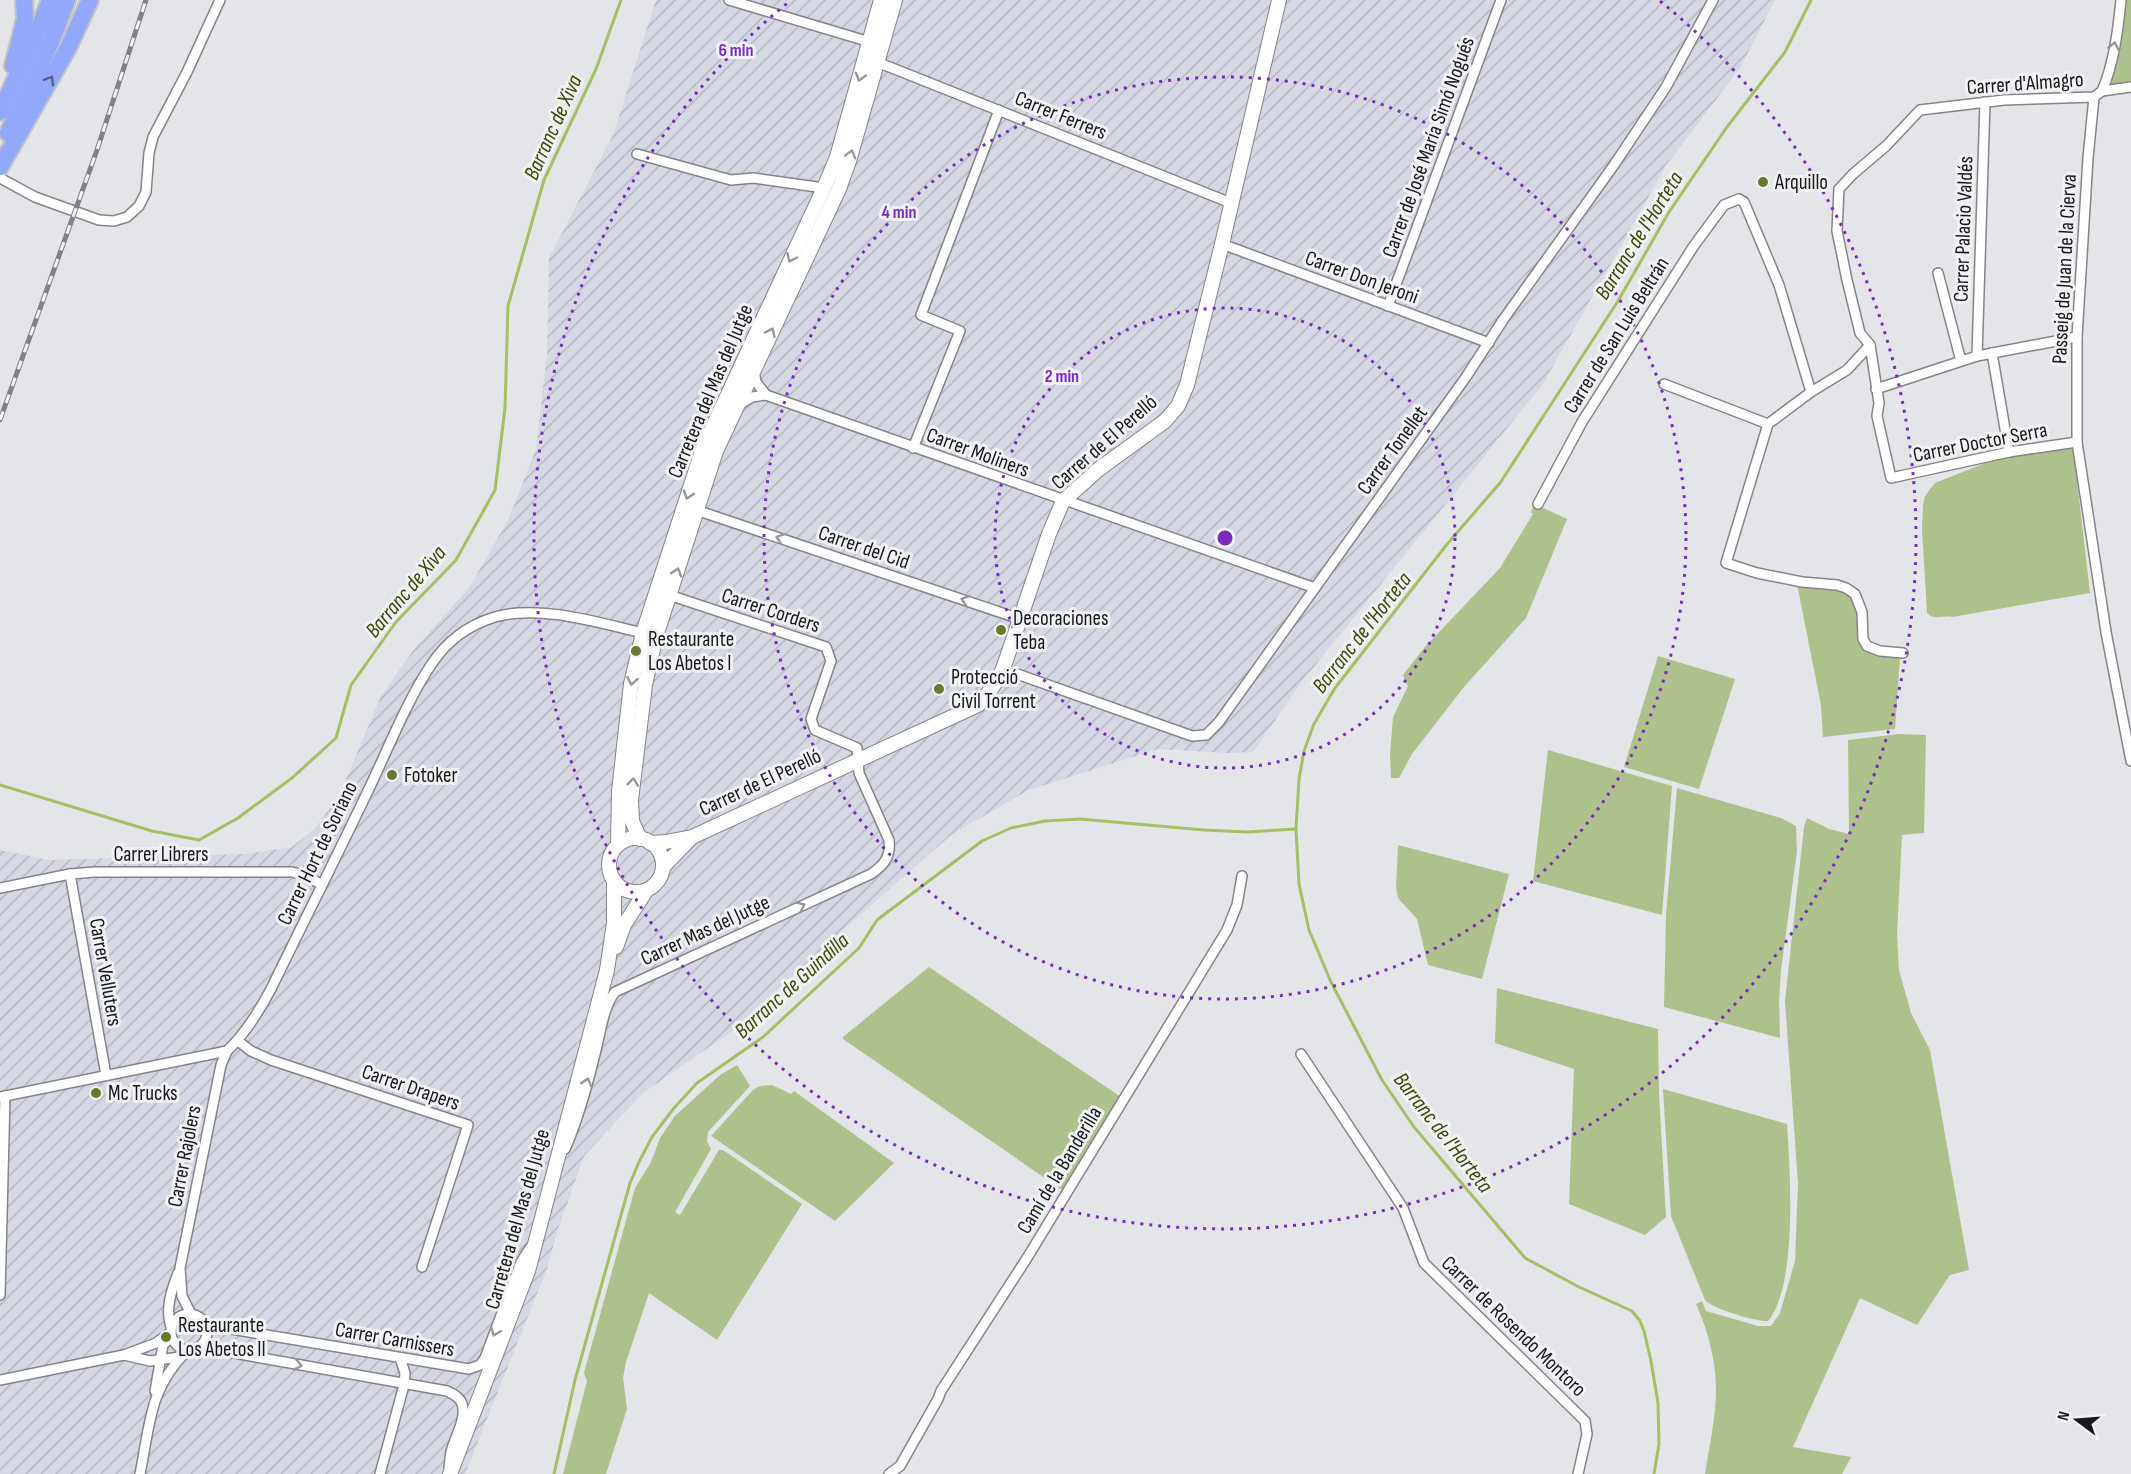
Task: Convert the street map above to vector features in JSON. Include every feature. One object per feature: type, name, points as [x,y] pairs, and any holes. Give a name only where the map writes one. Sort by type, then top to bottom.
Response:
[{"type":"highway","points":[[0,89],[15,63],[25,19],[24,0]]},
{"type":"highway","points":[[0,112],[36,36],[50,0]]},
{"type":"highway","points":[[0,150],[51,42],[67,0]]},
{"type":"highway","points":[[0,167],[68,48],[90,0]]},
{"type":"street","points":[[0,177],[46,201],[99,220],[114,221],[127,217],[139,206],[146,192],[149,153],[153,137],[187,72],[220,0]]},
{"type":"street","points":[[729,0],[870,42]]},
{"type":"street","name":"Carretera del Mas del Jutge","points":[[618,845],[621,767],[631,684],[643,633],[703,448],[837,157],[881,0]]},
{"type":"street","name":"Carretera del Mas del Jutge","points":[[645,841],[632,821],[631,800],[645,685],[656,636],[716,451],[839,189],[895,0]]},
{"type":"street","name":"Carrer de El Perelló","points":[[692,837],[978,705],[996,684],[1049,534],[1063,501],[1100,469],[1165,420],[1178,406],[1187,385],[1279,0]]},
{"type":"street","name":"Carrer de José María Simó Nogués","points":[[1389,306],[1501,0]]},
{"type":"street","name":"Carrer Tonellet","points":[[1003,669],[1192,736],[1206,735],[1219,722],[1466,378],[1641,126],[1666,87],[1713,0]]},
{"type":"street","name":"Passeig de Juan de la Cierva","points":[[2121,0],[2107,79],[2098,94],[2088,158],[2077,337],[2077,442],[2106,632],[2131,761]]},
{"type":"street","name":"Carrer Ferrers","points":[[878,62],[1231,204]]},
{"type":"street","name":"Carrer d'Almagro","points":[[1870,345],[1860,333],[1838,231],[1839,189],[1853,174],[1886,146],[1920,110],[1985,102],[2098,94],[2131,87]]},
{"type":"street","name":"Carrer Palacio Valdés","points":[[1977,356],[1985,102]]},
{"type":"street","points":[[913,448],[960,331],[921,315],[999,110]]},
{"type":"street","points":[[637,154],[731,180],[753,178],[824,188]]},
{"type":"street","name":"Carrer de San Luis Beltrán","points":[[1538,504],[1582,422],[1693,247],[1724,205],[1739,199],[1744,202],[1779,285],[1811,392]]},
{"type":"street","name":"Carrer Don Jeroni","points":[[1222,244],[1489,343]]},
{"type":"street","points":[[1938,273],[1961,361]]},
{"type":"street","points":[[1870,345],[1876,389],[1977,356],[2077,337]]},
{"type":"street","points":[[1870,345],[1847,370],[1811,392],[1768,424],[1726,564],[1757,573],[1846,588],[1855,594],[1862,612],[1863,639],[1867,646],[1880,651],[1904,653]]},
{"type":"street","points":[[1992,353],[2009,452]]},
{"type":"street","points":[[736,408],[744,400],[766,395],[756,382],[754,368]]},
{"type":"street","points":[[1664,384],[1768,424]]},
{"type":"street","name":"Carrer Doctor Serra","points":[[1876,389],[1879,403],[1877,416],[1891,478],[2009,452],[2077,442]]},
{"type":"street","name":"Carrer Moliners","points":[[766,395],[1315,588]]},
{"type":"street","name":"Carrer del Cid","points":[[696,510],[1020,618]]},
{"type":"street","name":"Carrer Corders","points":[[669,595],[826,647],[831,661],[811,719],[815,730],[857,748],[858,760]]},
{"type":"street","name":"Carrer Hort de Soriano","points":[[2,1097],[226,1051],[238,1041],[260,1010],[406,711],[431,665],[450,642],[468,628],[495,617],[520,612],[569,618],[643,633]]},
{"type":"street","name":"Carrer Mas del Jutge","points":[[552,1176],[571,1136],[609,1001],[615,992],[871,874],[883,865],[890,848],[889,840],[859,773],[858,760]]},
{"type":"street","points":[[645,841],[657,849],[662,858],[663,867],[660,877],[646,891],[628,891],[614,882],[610,873],[609,863],[618,845],[625,841],[645,841],[666,842],[692,837]]},
{"type":"street","points":[[663,867],[692,837]]},
{"type":"street","name":"Carrer Librers","points":[[0,888],[70,874],[95,872],[292,872],[304,875],[321,884]]},
{"type":"street","name":"Carrer Velluters","points":[[70,874],[106,1075]]},
{"type":"street","name":"Camí de la Banderilla","points":[[896,1472],[941,1390],[1027,1258],[1227,930],[1237,904],[1242,876]]},
{"type":"street","name":"Carretera del Mas del Jutge","points":[[607,970],[614,923],[614,882]]},
{"type":"street","name":"Carretera del Mas del Jutge","points":[[449,1474],[528,1271],[607,970],[624,925],[646,891]]},
{"type":"street","name":"Carrer Drapers","points":[[238,1041],[251,1051],[271,1060],[468,1125],[422,1267]]},
{"type":"street","name":"Carrer Rajolers","points":[[140,1474],[163,1345],[171,1332],[167,1316],[180,1268],[221,1065],[226,1051]]},
{"type":"street","name":"Carrer de Rosendo Montoro","points":[[1301,1054],[1403,1208],[1424,1263],[1585,1421],[1587,1434],[1578,1474]]},
{"type":"street","points":[[0,1295],[2,1097]]},
{"type":"street","name":"Carrer Carnissers","points":[[191,1314],[213,1326],[469,1370],[480,1365],[484,1358],[521,1262],[536,1241]]},
{"type":"street","name":"Carrer Rajolers","points":[[180,1268],[182,1296],[191,1314]]},
{"type":"street","points":[[0,1380],[124,1355],[156,1343],[171,1332],[177,1318],[191,1314]]},
{"type":"street","points":[[200,1347],[207,1336],[204,1322]]},
{"type":"street","points":[[171,1332],[183,1354]]},
{"type":"street","name":"Carrer Carnissers","points":[[124,1355],[160,1360],[200,1347],[447,1391],[456,1396],[462,1404],[460,1426],[450,1452],[449,1474]]},
{"type":"street","name":"Carrer Rajolers","points":[[155,1396],[162,1382],[183,1354]]},
{"type":"street","points":[[380,1474],[404,1385],[405,1374],[400,1358]]},
{"type":"street","points":[[140,1359],[156,1379]]},
{"type":"shaded area","points":[[656,0],[1775,0],[1740,68],[1667,164],[1543,384],[1300,684],[1253,752],[1158,749],[1029,790],[951,835],[734,1030],[643,1093],[584,1156],[556,1235],[548,1266],[465,1474],[0,1474],[0,850],[49,860],[243,854],[292,847],[316,827],[339,796],[381,696],[415,648],[469,588],[508,520],[536,449],[547,353],[549,258],[613,135]]},
{"type":"green space","points":[[2123,0],[2131,0],[2131,84],[2111,84],[2120,34]]},
{"type":"green space","points":[[2073,446],[2090,593],[1952,617],[1936,617],[1927,613],[1922,529],[1923,505],[1925,496],[1935,483],[2008,454]]},
{"type":"green space","points":[[1535,504],[1567,519],[1526,618],[1464,687],[1412,754],[1399,778],[1391,778],[1393,717],[1408,686],[1403,675],[1424,648],[1500,568],[1533,514],[1531,512]]},
{"type":"green space","points":[[1797,584],[1826,586],[1848,593],[1855,600],[1860,639],[1883,655],[1900,658],[1895,729],[1823,737],[1821,705]]},
{"type":"green space","points":[[1658,656],[1735,679],[1699,789],[1624,767]]},
{"type":"green space","points":[[1900,734],[1926,735],[1924,833],[1902,835],[1897,934],[1899,970],[1911,1013],[1930,1050],[1969,1270],[1950,1275],[1917,1325],[1860,1298],[1793,1447],[1851,1457],[1842,1474],[1705,1474],[1715,1411],[1716,1379],[1710,1346],[1696,1304],[1702,1301],[1706,1311],[1758,1326],[1771,1326],[1780,1313],[1795,1261],[1798,1183],[1785,1001],[1804,827],[1807,818],[1829,829],[1849,834],[1848,740]]},
{"type":"green space","points":[[1548,750],[1672,786],[1662,915],[1533,881]]},
{"type":"green space","points":[[1677,788],[1781,818],[1796,826],[1797,851],[1781,970],[1780,1038],[1664,1007],[1666,915]]},
{"type":"green space","points":[[1398,845],[1509,874],[1482,979],[1428,965],[1417,919],[1398,898],[1396,887]]},
{"type":"green space","points":[[929,967],[1121,1097],[1065,1192],[843,1039]]},
{"type":"green space","points":[[1497,988],[1658,1029],[1666,1217],[1645,1235],[1569,1204],[1574,1069],[1495,1043]]},
{"type":"green space","points":[[737,1065],[750,1086],[708,1132],[707,1141],[711,1149],[675,1212],[680,1215],[719,1150],[723,1150],[802,1204],[717,1340],[649,1293],[626,1362],[623,1378],[627,1409],[606,1474],[563,1474],[587,1381],[584,1373],[635,1188],[651,1162],[660,1138],[675,1116],[720,1075]]},
{"type":"green space","points":[[772,1085],[791,1094],[794,1091],[894,1163],[835,1221],[711,1136],[753,1090],[760,1086]]},
{"type":"green space","points":[[1663,1089],[1787,1124],[1790,1169],[1788,1255],[1778,1304],[1768,1321],[1735,1314],[1705,1300],[1671,1216]]},
{"type":"waterway","name":"Barranc de Xiva","points":[[0,785],[152,831],[199,840],[238,818],[292,778],[336,738],[351,685],[396,622],[456,560],[495,490],[505,408],[508,306],[544,180],[596,69],[621,0]]},
{"type":"waterway","name":"Barranc de l'Horteta","points":[[1654,1474],[1659,1444],[1658,1403],[1651,1361],[1640,1321],[1632,1311],[1579,1287],[1525,1258],[1414,1127],[1382,1080],[1331,982],[1309,930],[1299,884],[1296,829],[1299,779],[1304,751],[1314,724],[1335,688],[1448,543],[1500,483],[1618,301],[1669,212],[1727,127],[1785,52],[1811,0]]},
{"type":"waterway","name":"Barranc de Guindilla","points":[[554,1474],[575,1380],[630,1183],[652,1137],[697,1083],[763,1037],[859,948],[877,920],[982,841],[1011,828],[1045,821],[1080,819],[1247,832],[1296,829]]},
{"type":"railway","points":[[0,420],[97,150],[146,0]]},
{"type":"place","name":"Arquillo","points":[[1763,182]]},
{"type":"place","name":"Decoraciones Teba","points":[[1001,630]]},
{"type":"place","name":"Restaurante Los Abetos I","points":[[636,651]]},
{"type":"place","name":"Protecció Civil Torrent","points":[[939,689]]},
{"type":"place","name":"Fotoker","points":[[392,775]]},
{"type":"place","name":"Mc Trucks","points":[[96,1093]]},
{"type":"place","name":"Restaurante Los Abetos II","points":[[166,1337]]}]
